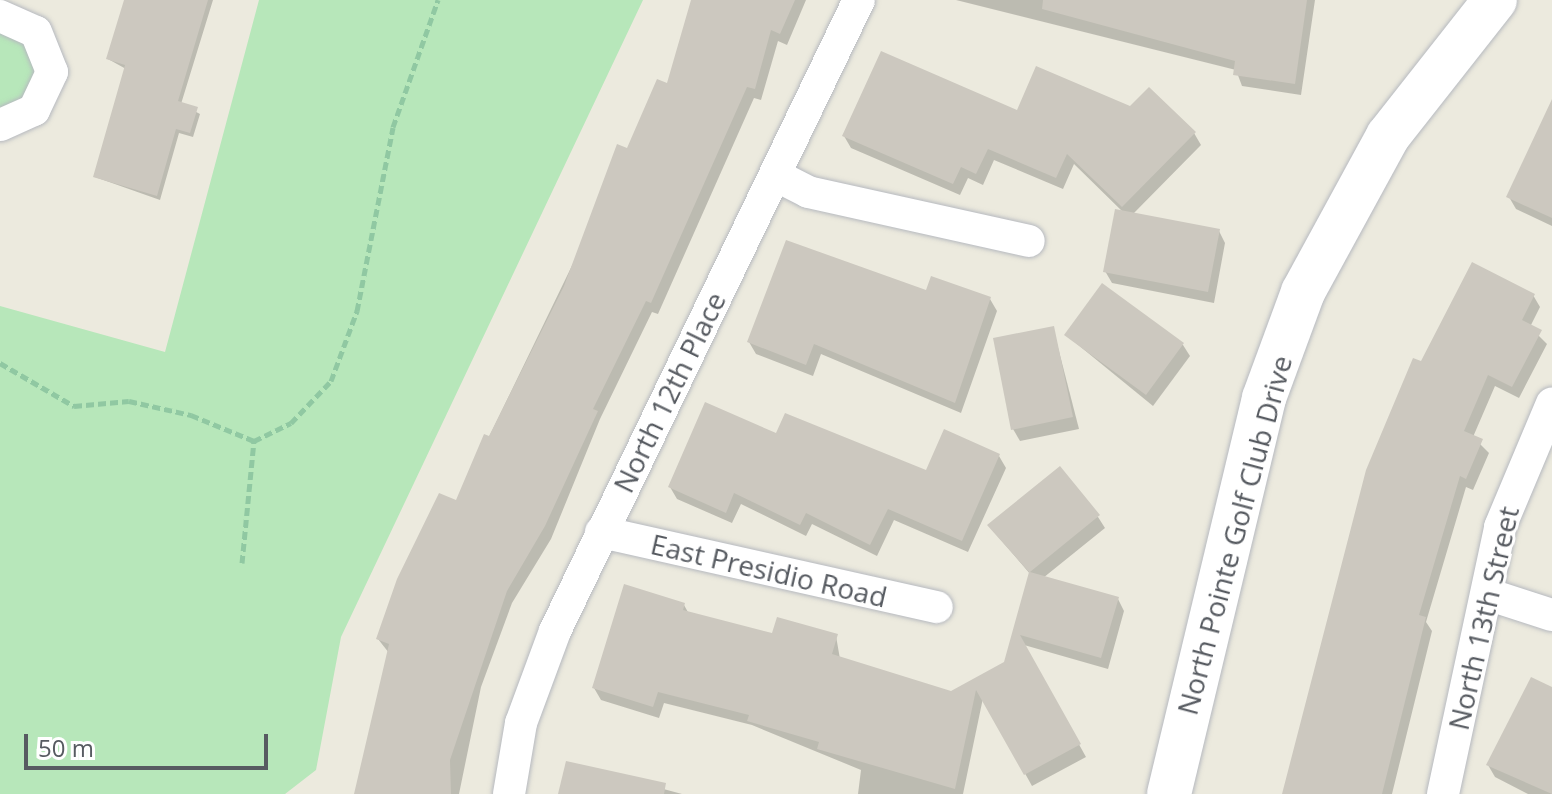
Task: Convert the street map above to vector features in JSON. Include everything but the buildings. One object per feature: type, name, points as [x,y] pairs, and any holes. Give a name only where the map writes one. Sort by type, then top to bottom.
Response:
[{"type":"street","name":"North 12th Place","points":[[509,794],[537,673],[601,532],[859,0]]},
{"type":"street","name":"North Pointe Golf Club Drive","points":[[1169,794],[1264,398],[1303,292],[1388,136],[1495,0]]},
{"type":"street","points":[[0,16],[36,32],[52,72],[34,110],[0,125]]},
{"type":"street","points":[[775,175],[808,192],[1029,241]]},
{"type":"street","name":"North 13th Street","points":[[1443,794],[1513,486],[1552,403]]},
{"type":"street","name":"East Presidio Road","points":[[601,532],[937,607]]},
{"type":"street","points":[[1487,594],[1552,615]]},
{"type":"path","points":[[0,363],[74,406],[129,401],[191,415],[254,441],[291,423],[331,381],[357,311],[393,127],[438,0]]},
{"type":"path","points":[[242,563],[254,441]]},
{"type":"green space","points":[[259,0],[643,0],[341,637],[316,770],[285,794],[0,794],[0,306],[165,352]]},
{"type":"green space","points":[[0,16],[52,72],[0,125]]}]
